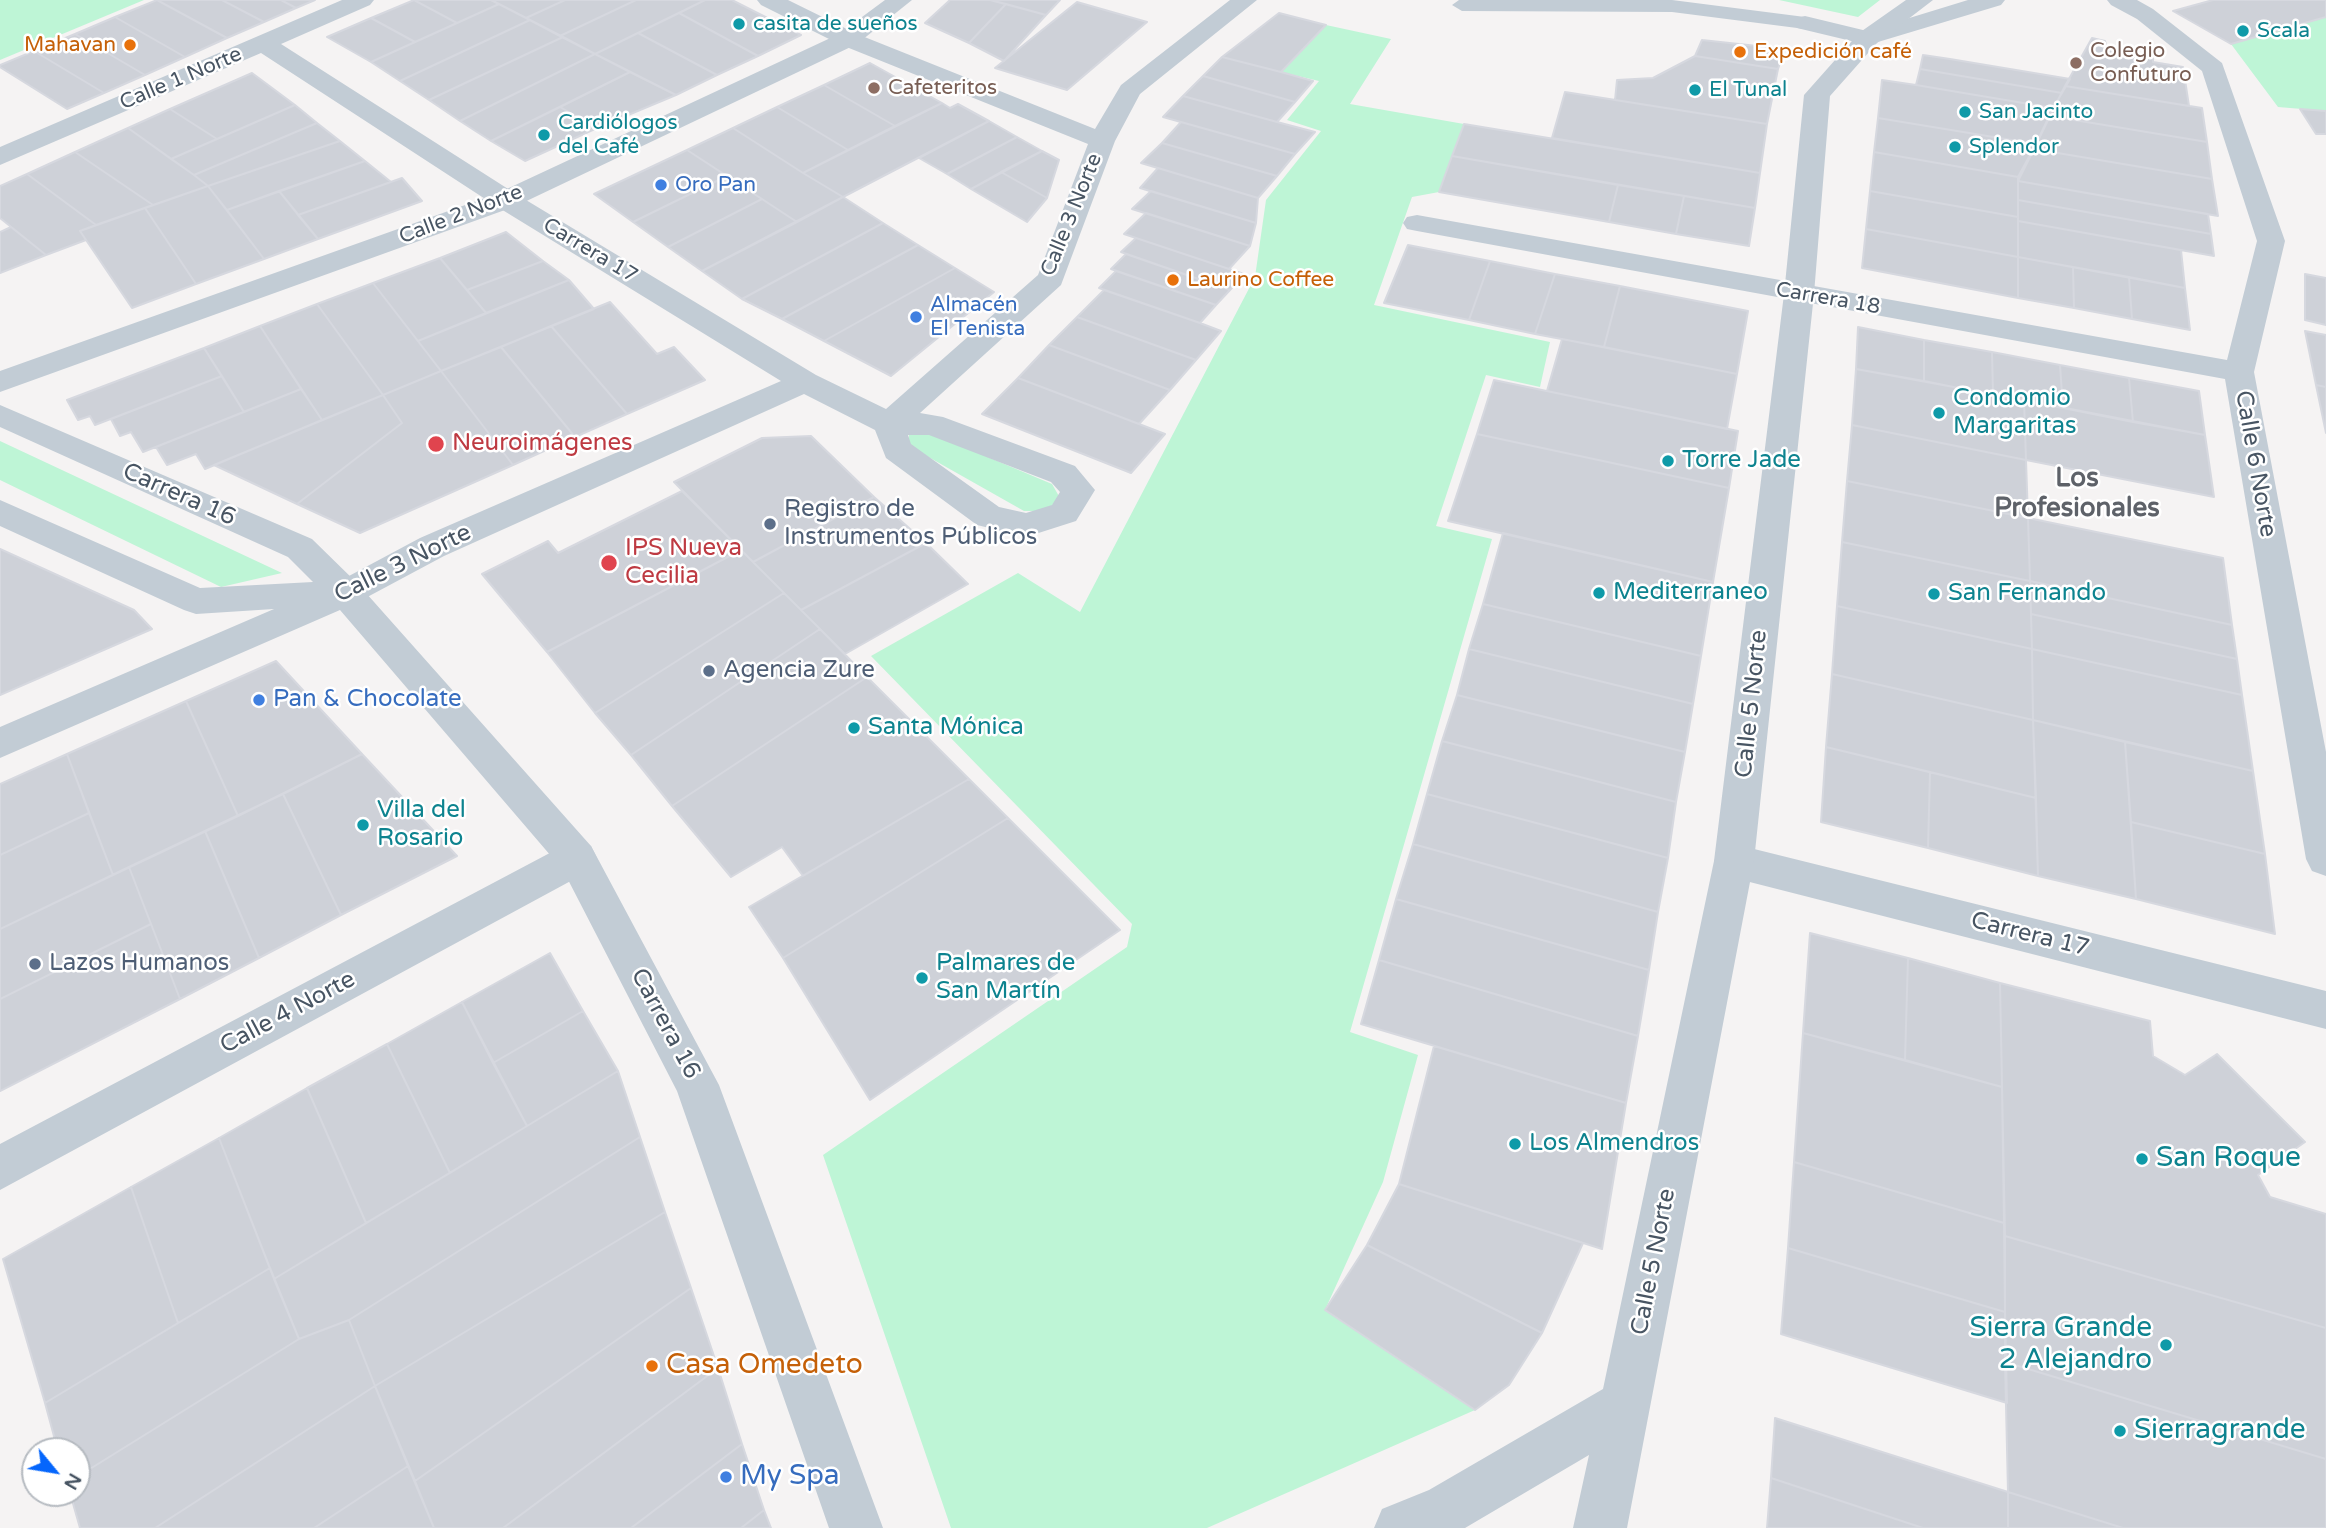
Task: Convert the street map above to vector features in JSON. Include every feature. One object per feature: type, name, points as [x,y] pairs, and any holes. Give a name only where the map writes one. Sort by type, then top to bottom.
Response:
[{"type":"street","name":"Calle 1 Norte","points":[[0,157],[362,0]]},
{"type":"street","points":[[769,0],[848,39],[1102,141]]},
{"type":"street","name":"Calle 2 Norte","points":[[0,382],[506,200],[848,39],[900,0]]},
{"type":"street","name":"Calle 3 Norte","points":[[889,424],[1051,279],[1102,141],[1130,90],[1245,0]]},
{"type":"street","name":"Calle 5 Norte","points":[[1600,1528],[1734,861],[1799,294],[1817,95],[1868,38],[1921,0]]},
{"type":"street","points":[[1805,23],[1868,38],[1993,0]]},
{"type":"street","points":[[2096,0],[2132,7]]},
{"type":"street","name":"Calle 6 Norte","points":[[2132,7],[2213,68],[2271,241],[2239,372],[2326,859]]},
{"type":"street","name":"Carrera 17","points":[[262,43],[506,200],[806,382],[889,424],[932,424],[1063,474],[1078,490],[1064,513],[1026,525],[989,517],[897,450],[889,424]]},
{"type":"street","name":"Carrera 18","points":[[1417,223],[2239,372]]},
{"type":"street","name":"Calle 3 Norte","points":[[0,743],[346,593],[432,547],[806,382]]},
{"type":"street","name":"Carrera 16","points":[[0,415],[300,548],[346,593],[577,858],[697,1085],[856,1528]]},
{"type":"street","points":[[0,512],[196,601],[346,593]]},
{"type":"street","name":"Calle 4 Norte","points":[[0,1168],[577,858]]},
{"type":"street","name":"Carrera 17","points":[[1734,861],[2326,1010]]},
{"type":"street","points":[[1401,1528],[1447,1509],[1626,1404]]},
{"type":"lane","points":[[1462,5],[1672,6],[1805,23]]},
{"type":"green space","points":[[0,0],[144,0],[0,60]]},
{"type":"green space","points":[[1779,0],[1880,0],[1858,17]]},
{"type":"green space","points":[[2326,17],[2326,111],[2278,107],[2231,44]]},
{"type":"green space","points":[[1326,25],[1391,39],[1350,104],[1464,124],[1439,192],[1412,197],[1374,305],[1550,342],[1540,387],[1486,375],[1436,526],[1492,539],[1350,1032],[1418,1055],[1383,1182],[1325,1310],[1475,1410],[1207,1528],[951,1528],[823,1155],[1127,947],[1132,924],[871,656],[1018,573],[1080,612],[1255,277],[1266,200],[1321,131],[1287,120],[1319,81],[1281,72]]},
{"type":"green space","points":[[928,432],[1052,484],[1060,498],[1046,511],[1024,511],[909,446],[909,435]]},
{"type":"green space","points":[[0,441],[282,573],[221,587],[0,480]]},
{"type":"building","points":[[157,0],[227,38],[185,57],[115,17]]},
{"type":"building","points":[[157,0],[222,0],[264,22],[227,38]]},
{"type":"building","points":[[222,0],[281,0],[296,8],[264,22]]},
{"type":"building","points":[[281,0],[315,0],[296,8]]},
{"type":"building","points":[[414,0],[457,23],[415,42],[371,18]]},
{"type":"building","points":[[414,0],[491,0],[499,4],[457,23]]},
{"type":"building","points":[[565,0],[526,18],[493,1]]},
{"type":"building","points":[[565,0],[636,0],[560,36],[526,18]]},
{"type":"building","points":[[636,0],[705,0],[595,54],[560,36]]},
{"type":"building","name":"casita de sueños","points":[[705,0],[732,0],[801,35],[758,56],[679,13]]},
{"type":"building","points":[[950,0],[990,0],[1006,4],[969,43],[925,23]]},
{"type":"building","points":[[990,0],[1060,0],[1046,15]]},
{"type":"building","name":"Scala","points":[[2213,0],[2326,0],[2326,17],[2231,44],[2173,11]]},
{"type":"building","points":[[1077,2],[1147,22],[1067,90],[995,68]]},
{"type":"building","points":[[499,4],[530,20],[400,81],[371,62]]},
{"type":"building","points":[[1006,4],[1046,15],[1004,61],[969,43]]},
{"type":"building","points":[[679,13],[758,56],[717,75],[638,33]]},
{"type":"building","points":[[1279,13],[1326,25],[1281,72],[1222,57]]},
{"type":"building","name":"Mahavan","points":[[115,17],[185,57],[145,75],[75,34]]},
{"type":"building","points":[[371,18],[415,42],[371,62],[327,37]]},
{"type":"building","points":[[530,20],[563,37],[429,100],[400,81]]},
{"type":"building","points":[[638,33],[717,75],[676,95],[595,54]]},
{"type":"building","points":[[75,34],[145,75],[104,93],[34,51]]},
{"type":"building","points":[[563,37],[595,54],[460,121],[429,100]]},
{"type":"building","points":[[2092,38],[2105,41],[2108,50],[2153,56],[2153,62],[2183,67],[2189,106],[2065,86]]},
{"type":"building","name":"Expedición café","points":[[1702,40],[1785,49],[1778,69],[1695,56]]},
{"type":"building","points":[[34,51],[104,93],[67,109],[0,67]]},
{"type":"building","points":[[595,54],[630,72],[491,141],[460,121]]},
{"type":"building","points":[[1923,55],[2070,79],[2062,93],[1920,69]]},
{"type":"building","name":"El Tunal","points":[[1695,56],[1778,69],[1767,124],[1615,100],[1617,80],[1653,78]]},
{"type":"building","points":[[1222,57],[1313,81],[1295,102],[1203,76]]},
{"type":"building","points":[[870,63],[942,103],[895,126],[824,85]]},
{"type":"building","points":[[1920,69],[2062,93],[2053,108],[1916,85]]},
{"type":"building","points":[[630,72],[676,95],[597,128],[560,107]]},
{"type":"building","points":[[252,73],[295,105],[217,139],[170,109]]},
{"type":"building","points":[[1203,76],[1295,102],[1277,122],[1183,96]]},
{"type":"building","name":"San Jacinto","points":[[1882,80],[2053,108],[2036,144],[1878,118]]},
{"type":"building","points":[[824,85],[895,126],[848,150],[777,107]]},
{"type":"building","points":[[2065,86],[2202,108],[2207,142],[2050,116]]},
{"type":"building","points":[[1565,92],[1767,124],[1760,173],[1552,138]]},
{"type":"building","points":[[1183,96],[1315,132],[1295,154],[1163,117]]},
{"type":"building","points":[[942,103],[950,108],[958,104],[989,121],[843,197],[803,173]]},
{"type":"building","points":[[295,105],[317,123],[194,175],[171,159]]},
{"type":"building","name":"Cardiólogos del Café","points":[[560,107],[597,128],[525,161],[491,141]]},
{"type":"building","points":[[777,107],[848,150],[803,173],[733,128]]},
{"type":"building","points":[[170,109],[217,139],[171,159],[128,128]]},
{"type":"building","points":[[2300,109],[2326,111],[2326,134],[2316,134]]},
{"type":"building","points":[[2050,116],[2207,142],[2212,179],[2034,149]]},
{"type":"building","name":"Splendor","points":[[1878,118],[2036,144],[2018,177],[1874,152]]},
{"type":"building","points":[[989,121],[1017,137],[947,174],[919,158]]},
{"type":"building","points":[[1181,122],[1295,154],[1277,176],[1162,143]]},
{"type":"building","points":[[317,123],[340,141],[208,186],[194,175]]},
{"type":"building","points":[[1464,124],[1760,173],[1755,208],[1452,156]]},
{"type":"building","points":[[128,128],[208,186],[153,205],[75,152]]},
{"type":"building","points":[[733,128],[843,197],[797,222],[687,150]]},
{"type":"building","points":[[1017,137],[1042,151],[971,189],[947,174]]},
{"type":"building","points":[[340,141],[365,161],[227,210],[208,186]]},
{"type":"building","points":[[1162,143],[1277,176],[1258,198],[1141,163]]},
{"type":"building","points":[[2034,149],[2212,179],[2218,216],[2018,181]]},
{"type":"building","name":"Oro Pan","points":[[687,150],[727,176],[633,222],[594,194]]},
{"type":"building","points":[[1042,151],[1059,160],[1047,198],[1001,172]]},
{"type":"building","points":[[75,152],[153,205],[96,225],[27,174]]},
{"type":"building","points":[[1874,152],[2018,177],[2018,217],[1870,191]]},
{"type":"building","points":[[1452,156],[1618,185],[1609,222],[1439,192]]},
{"type":"building","points":[[365,161],[391,182],[298,215],[279,191]]},
{"type":"building","points":[[1158,168],[1258,198],[1256,223],[1140,188]]},
{"type":"building","points":[[1001,172],[1047,198],[1027,222],[971,189]]},
{"type":"building","points":[[27,174],[96,225],[80,231],[86,240],[46,255],[0,218],[0,186]]},
{"type":"building","points":[[727,176],[762,199],[668,247],[633,222]]},
{"type":"building","points":[[402,178],[422,201],[318,239],[298,215]]},
{"type":"building","points":[[2018,181],[2208,214],[2211,234],[2018,200]]},
{"type":"building","points":[[1618,185],[1684,196],[1676,234],[1609,222]]},
{"type":"building","points":[[208,186],[264,259],[196,284],[145,208]]},
{"type":"building","points":[[279,191],[318,239],[264,259],[227,210]]},
{"type":"building","points":[[1151,191],[1256,223],[1250,246],[1132,209]]},
{"type":"building","points":[[1870,191],[2018,217],[2018,257],[1866,229]]},
{"type":"building","points":[[1684,196],[1755,208],[1749,246],[1676,234]]},
{"type":"building","points":[[843,197],[883,223],[742,299],[702,271]]},
{"type":"building","points":[[762,199],[797,222],[702,271],[668,247]]},
{"type":"building","points":[[2018,200],[2211,234],[2214,256],[2018,221]]},
{"type":"building","points":[[145,208],[196,284],[132,308],[80,231]]},
{"type":"building","points":[[1146,213],[1250,246],[1229,269],[1124,234]]},
{"type":"building","points":[[2018,221],[2181,250],[2185,288],[2018,257]]},
{"type":"building","points":[[883,223],[918,245],[782,319],[742,299]]},
{"type":"building","points":[[11,227],[46,255],[0,273],[0,232]]},
{"type":"building","points":[[1866,229],[2018,257],[2018,298],[1862,268]]},
{"type":"building","points":[[506,232],[543,261],[467,290],[440,258]]},
{"type":"building","points":[[1136,238],[1244,274],[1230,290],[1121,252]]},
{"type":"building","points":[[918,245],[955,268],[824,341],[782,319]]},
{"type":"building","points":[[1408,245],[1490,261],[1469,320],[1384,303]]},
{"type":"building","name":"Laurino Coffee","points":[[1126,254],[1230,290],[1216,305],[1111,269]]},
{"type":"building","points":[[2018,257],[2073,267],[2074,308],[2018,298]]},
{"type":"building","points":[[440,258],[486,313],[418,341],[373,283]]},
{"type":"building","points":[[543,261],[569,280],[486,313],[467,290]]},
{"type":"building","points":[[1490,261],[1555,274],[1535,334],[1469,320]]},
{"type":"building","points":[[2073,267],[2129,277],[2132,319],[2074,308]]},
{"type":"building","name":"Almacén El Tenista","points":[[955,268],[994,292],[891,376],[824,341]]},
{"type":"building","points":[[1116,271],[1216,305],[1200,323],[1099,288]]},
{"type":"building","points":[[1555,274],[1620,286],[1604,347],[1535,334]]},
{"type":"building","points":[[2305,274],[2326,278],[2326,325],[2305,320]]},
{"type":"building","points":[[2129,277],[2185,288],[2190,330],[2132,319]]},
{"type":"building","points":[[569,280],[594,309],[441,371],[418,341]]},
{"type":"building","points":[[373,283],[441,371],[383,395],[317,304]]},
{"type":"building","points":[[1620,286],[1748,311],[1737,374],[1604,347]]},
{"type":"building","points":[[1104,290],[1221,331],[1196,360],[1077,317]]},
{"type":"building","points":[[610,302],[657,354],[674,347],[705,380],[627,414],[551,326]]},
{"type":"building","points":[[317,304],[383,395],[322,420],[260,326]]},
{"type":"building","points":[[1077,317],[1196,360],[1170,390],[1049,345]]},
{"type":"building","points":[[260,326],[301,389],[244,412],[204,348]]},
{"type":"building","points":[[551,326],[627,414],[575,437],[501,347]]},
{"type":"building","points":[[1858,327],[1924,340],[1924,381],[1856,369]]},
{"type":"building","points":[[2305,331],[2326,335],[2326,387],[2316,385]]},
{"type":"building","points":[[1562,339],[1737,374],[1727,429],[1547,391]]},
{"type":"building","points":[[1924,340],[1992,352],[1993,395],[1924,381]]},
{"type":"building","points":[[1049,345],[1170,390],[1139,424],[1018,378]]},
{"type":"building","points":[[501,347],[575,437],[513,465],[441,371]]},
{"type":"building","points":[[204,348],[222,376],[95,425],[90,416],[78,420],[67,400]]},
{"type":"building","points":[[1992,352],[2060,365],[2063,408],[1993,395]]},
{"type":"building","points":[[2060,365],[2129,378],[2133,422],[2063,408]]},
{"type":"building","name":"Condomio Margaritas","points":[[1856,369],[2024,400],[2026,460],[1852,425]]},
{"type":"building","name":"Neuroimágenes","points":[[441,371],[513,465],[360,533],[297,504],[402,423],[383,395]]},
{"type":"building","points":[[222,376],[244,412],[143,452],[131,432],[120,436],[111,419]]},
{"type":"building","points":[[1018,378],[1165,434],[1131,473],[982,414]]},
{"type":"building","points":[[2129,378],[2199,391],[2205,435],[2133,422]]},
{"type":"building","name":"Torre Jade","points":[[1494,380],[1738,431],[1729,488],[1477,434]]},
{"type":"building","points":[[2316,385],[2326,387],[2326,433]]},
{"type":"building","points":[[301,389],[322,420],[205,469],[196,454],[167,465],[156,447]]},
{"type":"building","points":[[383,395],[402,423],[297,504],[214,465]]},
{"type":"building","points":[[2024,400],[2205,435],[2214,497],[2026,460]]},
{"type":"building","points":[[1852,425],[2026,460],[2028,518],[1847,481]]},
{"type":"building","points":[[1477,434],[1729,488],[1713,582],[1448,521]]},
{"type":"building","name":"Registro de Instrumentos Públicos","points":[[811,436],[874,497],[753,562],[674,482],[762,438]]},
{"type":"building","points":[[1847,481],[2028,518],[2030,581],[1842,542]]},
{"type":"building","name":"IPS Nueva Cecilia","points":[[682,491],[741,550],[547,652],[482,574],[548,541],[558,553]]},
{"type":"building","points":[[874,497],[926,543],[801,610],[753,562]]},
{"type":"building","points":[[2028,518],[2223,558],[2232,625],[2030,581]]},
{"type":"building","name":"Mediterraneo","points":[[1503,533],[1713,582],[1701,656],[1483,604]]},
{"type":"building","name":"San Fernando","points":[[1842,542],[2030,581],[2032,649],[1837,606]]},
{"type":"building","points":[[926,543],[968,584],[845,654],[801,610]]},
{"type":"building","points":[[0,549],[134,610],[152,629],[0,695]]},
{"type":"building","points":[[741,550],[784,593],[595,713],[547,652]]},
{"type":"building","points":[[2030,581],[2232,625],[2237,659],[2031,614]]},
{"type":"building","name":"Agencia Zure","points":[[784,593],[820,629],[631,755],[595,713]]},
{"type":"building","points":[[1483,604],[1701,656],[1693,704],[1469,649]]},
{"type":"building","points":[[1837,606],[2032,649],[2033,720],[1832,674]]},
{"type":"building","points":[[2031,614],[2237,659],[2242,695],[2032,649]]},
{"type":"building","points":[[820,629],[867,677],[672,806],[631,755]]},
{"type":"building","points":[[1469,649],[1693,704],[1685,752],[1457,695]]},
{"type":"building","points":[[2032,649],[2242,695],[2253,771],[2033,720]]},
{"type":"building","points":[[276,661],[362,754],[238,816],[186,701]]},
{"type":"building","points":[[1832,674],[2033,720],[2036,798],[1826,747]]},
{"type":"building","name":"Santa Mónica","points":[[867,677],[969,779],[803,876],[782,847],[731,877],[672,806]]},
{"type":"building","points":[[1457,695],[1685,752],[1676,802],[1442,741]]},
{"type":"building","points":[[186,701],[238,816],[113,875],[67,754]]},
{"type":"building","points":[[2033,720],[2125,742],[2136,899],[2038,876]]},
{"type":"building","points":[[1442,741],[1676,802],[1668,858],[1427,794]]},
{"type":"building","points":[[2125,742],[2253,771],[2265,854],[2131,822]]},
{"type":"building","points":[[1826,747],[1930,772],[1928,848],[1821,822]]},
{"type":"building","points":[[67,754],[89,813],[0,855],[0,784]]},
{"type":"building","name":"Villa del Rosario","points":[[362,754],[457,856],[341,915],[283,794]]},
{"type":"building","points":[[1930,772],[2036,798],[2038,876],[1928,848]]},
{"type":"building","points":[[969,779],[1008,818],[783,958],[749,907]]},
{"type":"building","points":[[283,794],[341,915],[259,958],[205,831]]},
{"type":"building","points":[[1427,794],[1668,858],[1658,912],[1413,844]]},
{"type":"building","points":[[89,813],[113,875],[0,929],[0,855]]},
{"type":"building","name":"Palmares de San Martín","points":[[1008,818],[1120,930],[870,1100],[783,958]]},
{"type":"building","points":[[2131,822],[2265,854],[2275,934],[2136,899]]},
{"type":"building","points":[[205,831],[259,958],[180,999],[129,867]]},
{"type":"building","points":[[1413,844],[1658,912],[1649,970],[1396,899]]},
{"type":"building","name":"Lazos Humanos","points":[[129,867],[151,924],[0,999],[0,929]]},
{"type":"building","points":[[1396,899],[1649,970],[1638,1036],[1379,960]]},
{"type":"building","points":[[151,924],[180,999],[0,1091],[0,999]]},
{"type":"building","points":[[1810,933],[1908,958],[1905,1060],[1803,1033]]},
{"type":"building","points":[[550,953],[583,1011],[493,1063],[462,1002]]},
{"type":"building","points":[[1908,958],[2000,983],[2002,1087],[1905,1060]]},
{"type":"building","points":[[1379,960],[1638,1036],[1626,1103],[1361,1024]]},
{"type":"building","name":"San Roque","points":[[2000,983],[2150,1021],[2153,1056],[2185,1075],[2217,1054],[2305,1142],[2258,1175],[2270,1197],[2326,1214],[2326,1328],[2005,1236]]},
{"type":"building","points":[[462,1002],[527,1126],[450,1173],[387,1044]]},
{"type":"building","points":[[583,1011],[618,1071],[527,1126],[493,1063]]},
{"type":"building","points":[[1803,1033],[2002,1087],[2004,1223],[1794,1162]]},
{"type":"building","points":[[387,1044],[450,1173],[366,1223],[307,1088]]},
{"type":"building","name":"Los Almendros","points":[[1434,1046],[1626,1103],[1602,1249],[1399,1184]]},
{"type":"building","points":[[618,1071],[640,1137],[349,1320],[299,1339],[274,1279]]},
{"type":"building","points":[[307,1088],[366,1223],[274,1279],[219,1138]]},
{"type":"building","points":[[640,1137],[665,1212],[375,1386],[349,1320]]},
{"type":"building","points":[[219,1138],[270,1268],[178,1323],[131,1187]]},
{"type":"building","points":[[1794,1162],[2004,1223],[2005,1312],[1788,1248]]},
{"type":"building","points":[[1399,1184],[1583,1243],[1542,1333],[1367,1245]]},
{"type":"building","points":[[131,1187],[178,1323],[45,1403],[3,1259]]},
{"type":"building","points":[[665,1212],[691,1288],[415,1481],[375,1386]]},
{"type":"building","name":"Sierra Grande 2 Alejandro","points":[[2005,1236],[2326,1328],[2326,1459],[2005,1362]]},
{"type":"building","points":[[1367,1245],[1542,1333],[1509,1385],[1475,1410],[1325,1310]]},
{"type":"building","points":[[1788,1248],[2005,1312],[2007,1403],[1781,1334]]},
{"type":"building","points":[[270,1268],[299,1339],[91,1468],[91,1437],[54,1437],[45,1403]]},
{"type":"building","points":[[691,1288],[718,1368],[503,1528],[434,1528],[415,1481]]},
{"type":"building","points":[[349,1320],[375,1386],[155,1528],[80,1528],[74,1507],[91,1507],[91,1468],[299,1339]]},
{"type":"building","name":"Sierragrande","points":[[2005,1362],[2326,1459],[2326,1528],[2123,1528],[2008,1492]]},
{"type":"building","points":[[718,1368],[742,1444],[631,1528],[503,1528]]},
{"type":"building","points":[[375,1386],[408,1466],[314,1528],[155,1528]]},
{"type":"building","points":[[1775,1418],[2008,1492],[2008,1528],[1923,1528],[1771,1478]]},
{"type":"building","name":"My Spa","points":[[742,1444],[764,1510],[741,1528],[631,1528]]},
{"type":"building","points":[[408,1466],[434,1528],[314,1528]]},
{"type":"building","points":[[1771,1478],[1923,1528],[1767,1528]]},
{"type":"building","points":[[2008,1492],[2123,1528],[2008,1528]]},
{"type":"building","points":[[764,1510],[771,1528],[741,1528]]},
{"type":"place","name":"casita de sueños","points":[[739,24]]},
{"type":"place","name":"Scala","points":[[2243,31]]},
{"type":"place","name":"Mahavan","points":[[130,45]]},
{"type":"place","name":"Expedición café","points":[[1740,52]]},
{"type":"place","name":"Colegio Confuturo","points":[[2076,63]]},
{"type":"place","name":"Cafeteritos","points":[[874,88]]},
{"type":"place","name":"El Tunal","points":[[1695,90]]},
{"type":"place","name":"San Jacinto","points":[[1965,112]]},
{"type":"place","name":"Cardiólogos del Café","points":[[544,135]]},
{"type":"place","name":"Splendor","points":[[1955,147]]},
{"type":"place","name":"Oro Pan","points":[[661,185]]},
{"type":"place","name":"Laurino Coffee","points":[[1173,280]]},
{"type":"place","name":"Almacén El Tenista","points":[[916,317]]},
{"type":"place","name":"Condomio Margaritas","points":[[1939,413]]},
{"type":"place","name":"Neuroimágenes","points":[[436,444]]},
{"type":"place","name":"Torre Jade","points":[[1668,461]]},
{"type":"place","name":"Registro de Instrumentos Públicos","points":[[770,524]]},
{"type":"place","name":"IPS Nueva Cecilia","points":[[609,563]]},
{"type":"place","name":"Mediterraneo","points":[[1599,593]]},
{"type":"place","name":"San Fernando","points":[[1934,594]]},
{"type":"place","name":"Agencia Zure","points":[[709,671]]},
{"type":"place","name":"Pan & Chocolate","points":[[259,700]]},
{"type":"place","name":"Santa Mónica","points":[[854,728]]},
{"type":"place","name":"Villa del Rosario","points":[[363,825]]},
{"type":"place","name":"Lazos Humanos","points":[[35,964]]},
{"type":"place","name":"Palmares de San Martín","points":[[922,978]]},
{"type":"place","name":"Los Almendros","points":[[1515,1144]]},
{"type":"place","name":"San Roque","points":[[2142,1159]]},
{"type":"place","name":"Sierra Grande 2 Alejandro","points":[[2166,1345]]},
{"type":"place","name":"Casa Omedeto","points":[[652,1366]]},
{"type":"place","name":"Sierragrande","points":[[2120,1431]]},
{"type":"place","name":"My Spa","points":[[726,1477]]},
{"type":"district","name":"Los Profesionales","points":[[2077,494]]}]
